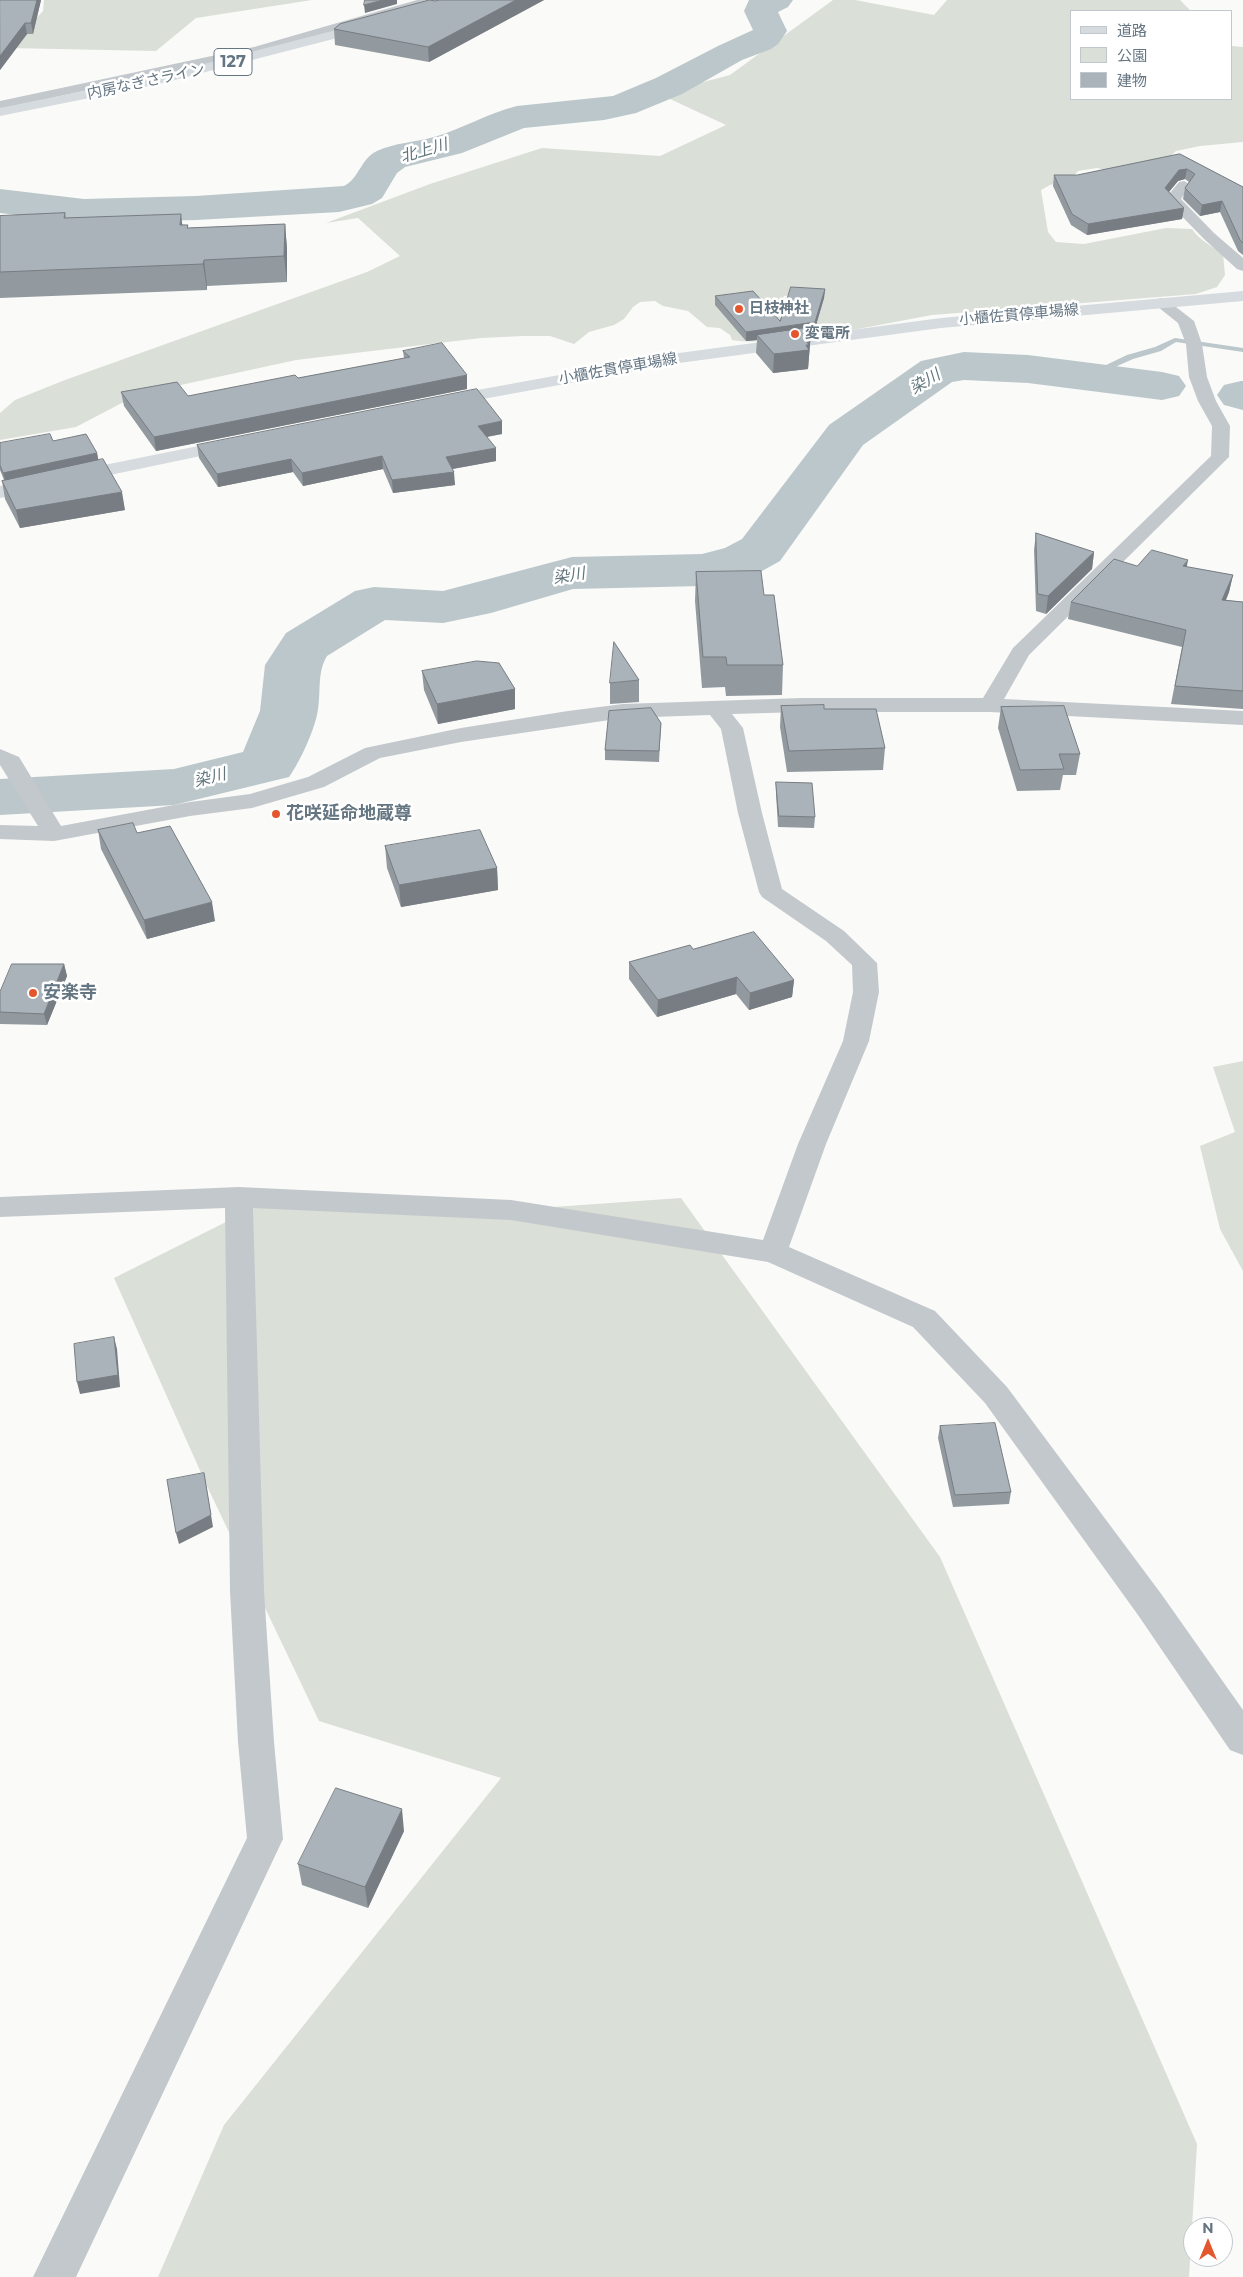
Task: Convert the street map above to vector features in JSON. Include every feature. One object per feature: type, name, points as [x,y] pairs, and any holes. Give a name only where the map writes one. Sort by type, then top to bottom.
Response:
[{"type":"main road","name":"内房なぎさライン","points":[[0,112],[168,78],[264,55],[436,3]]},
{"type":"main road","name":"小櫃佐貫停車場線","points":[[429,404],[699,356],[941,323],[1243,296]]},
{"type":"main road","points":[[0,492],[254,440]]},
{"type":"street","points":[[0,105],[256,50],[436,3]]},
{"type":"street","points":[[1184,185],[1173,199],[1209,236],[1243,266]]},
{"type":"street","points":[[990,705],[1020,652],[1220,458],[1221,426],[1207,402],[1198,377],[1194,344],[1186,321],[1161,302]]},
{"type":"street","points":[[0,832],[50,829],[252,801],[316,782],[373,753],[461,735],[623,711],[718,710],[802,705],[990,705],[1243,718]]},
{"type":"street","points":[[718,710],[732,728],[750,813],[771,892],[835,936],[864,963],[866,992],[856,1041],[812,1144],[773,1252]]},
{"type":"street","points":[[5,759],[50,829]]},
{"type":"street","points":[[54,2277],[265,1839],[256,1742],[247,1591],[239,1197]]},
{"type":"street","points":[[0,1207],[239,1197],[510,1210],[773,1252],[924,1319],[996,1395],[1150,1605],[1243,1739]]},
{"type":"green space","points":[[44,0],[312,0],[196,18],[156,51],[9,48],[43,11]]},
{"type":"green space","points":[[833,0],[855,0],[934,15],[947,0],[1180,0],[1190,10],[1070,10],[1070,100],[1233,100],[1233,46],[1243,47],[1243,142],[1200,146],[1176,151],[1163,163],[1113,172],[1097,168],[1078,171],[1070,180],[1050,185],[1041,190],[1048,232],[1056,242],[1084,244],[1166,228],[1192,229],[1202,240],[1223,254],[1225,275],[1217,287],[1196,294],[932,315],[826,335],[801,336],[818,318],[824,297],[796,294],[784,296],[779,310],[780,317],[790,322],[764,340],[751,342],[732,340],[730,335],[720,328],[707,327],[688,311],[663,306],[655,301],[640,302],[633,307],[624,319],[614,325],[589,332],[574,344],[550,336],[481,338],[296,360],[139,394],[76,427],[0,440],[0,413],[15,400],[65,380],[367,272],[400,256],[358,218],[326,223],[430,184],[542,148],[660,156],[726,125],[670,99],[677,89],[730,75]]},
{"type":"green space","points":[[1243,1061],[1243,1271],[1220,1229],[1200,1146],[1235,1132],[1213,1067]]},
{"type":"green space","points":[[681,1198],[940,1557],[1197,2144],[1193,2217],[1183,2217],[1183,2267],[1190,2267],[1189,2277],[158,2277],[224,2125],[501,1778],[319,1721],[206,1484],[114,1278],[264,1203],[511,1210]]},
{"type":"building","points":[[0,0],[37,0],[31,23],[25,23],[0,56]]},
{"type":"building","points":[[365,0],[383,0],[364,5]]},
{"type":"building","points":[[430,0],[516,0],[428,47],[334,29],[340,24]]},
{"type":"building","points":[[1180,154],[1243,187],[1243,243],[1222,201],[1202,205],[1185,188],[1195,174],[1187,169],[1179,170],[1165,188],[1184,208],[1088,224],[1072,214],[1054,175],[1077,175]]},
{"type":"building","points":[[65,213],[64,218],[181,214],[180,225],[188,225],[187,228],[285,224],[284,256],[204,260],[203,264],[0,272],[0,216]]},
{"type":"building","points":[[791,287],[825,289],[815,322],[746,332],[715,296],[753,291],[780,321]]},
{"type":"building","points":[[811,327],[807,342],[809,345],[806,345],[809,350],[774,354],[757,335]]},
{"type":"building","points":[[442,343],[467,375],[154,437],[121,392],[177,382],[188,396],[295,375],[298,378],[410,357],[403,351]]},
{"type":"building","points":[[477,389],[502,421],[478,426],[496,448],[446,457],[454,472],[392,480],[382,456],[302,473],[291,459],[217,474],[197,445]]},
{"type":"building","points":[[50,434],[53,441],[86,434],[97,453],[3,473],[0,465],[0,443]]},
{"type":"building","points":[[103,459],[122,492],[16,510],[2,481]]},
{"type":"building","points":[[1036,533],[1094,552],[1048,596],[1038,594]]},
{"type":"building","points":[[1152,550],[1188,560],[1183,566],[1233,575],[1222,600],[1243,602],[1243,691],[1175,686],[1186,630],[1071,602],[1114,559],[1137,566]]},
{"type":"building","points":[[761,571],[764,595],[774,595],[783,665],[727,665],[726,657],[703,657],[696,572]]},
{"type":"building","points":[[614,642],[639,680],[610,683]]},
{"type":"building","points":[[477,661],[499,663],[515,689],[437,704],[422,671]]},
{"type":"building","points":[[824,705],[824,709],[876,709],[885,748],[789,751],[781,706]]},
{"type":"building","points":[[1064,706],[1080,754],[1059,754],[1064,769],[1020,770],[1001,707]]},
{"type":"building","points":[[651,708],[661,723],[659,751],[605,750],[609,711]]},
{"type":"building","points":[[776,782],[812,783],[815,817],[779,816]]},
{"type":"building","points":[[133,823],[137,833],[170,826],[212,902],[144,920],[98,830]]},
{"type":"building","points":[[480,830],[497,868],[399,885],[385,846]]},
{"type":"building","points":[[754,932],[794,980],[750,993],[737,977],[658,1000],[629,962],[690,945],[693,949]]},
{"type":"building","name":"安楽寺","points":[[12,964],[64,964],[44,1014],[0,1012],[0,992]]},
{"type":"building","points":[[114,1337],[118,1375],[77,1382],[74,1344]]},
{"type":"building","points":[[995,1423],[1011,1492],[955,1495],[940,1426]]},
{"type":"building","points":[[204,1473],[211,1515],[176,1533],[167,1480]]},
{"type":"building","points":[[336,1788],[402,1809],[365,1887],[298,1864]]},
{"type":"waterway","name":"北上川","points":[[0,201],[84,211],[196,208],[339,200],[368,190],[381,166],[391,159],[448,145],[517,117],[604,109],[623,105],[669,86],[730,53],[759,42],[766,37],[770,31],[761,7],[776,0]]},
{"type":"waterway","points":[[1085,377],[1130,357],[1158,349],[1175,340],[1243,350]]},
{"type":"waterway","name":"染川","points":[[0,797],[174,787],[268,764],[289,711],[293,665],[306,645],[374,603],[443,607],[472,601],[572,573],[702,570],[743,560],[761,550],[846,435],[937,371],[964,366],[1028,369],[1162,386]]},
{"type":"place","name":"日枝神社","points":[[739,309]]},
{"type":"place","name":"変電所","points":[[795,334]]},
{"type":"place","name":"花咲延命地蔵尊","points":[[276,814]]},
{"type":"place","name":"安楽寺","points":[[33,993]]}]
